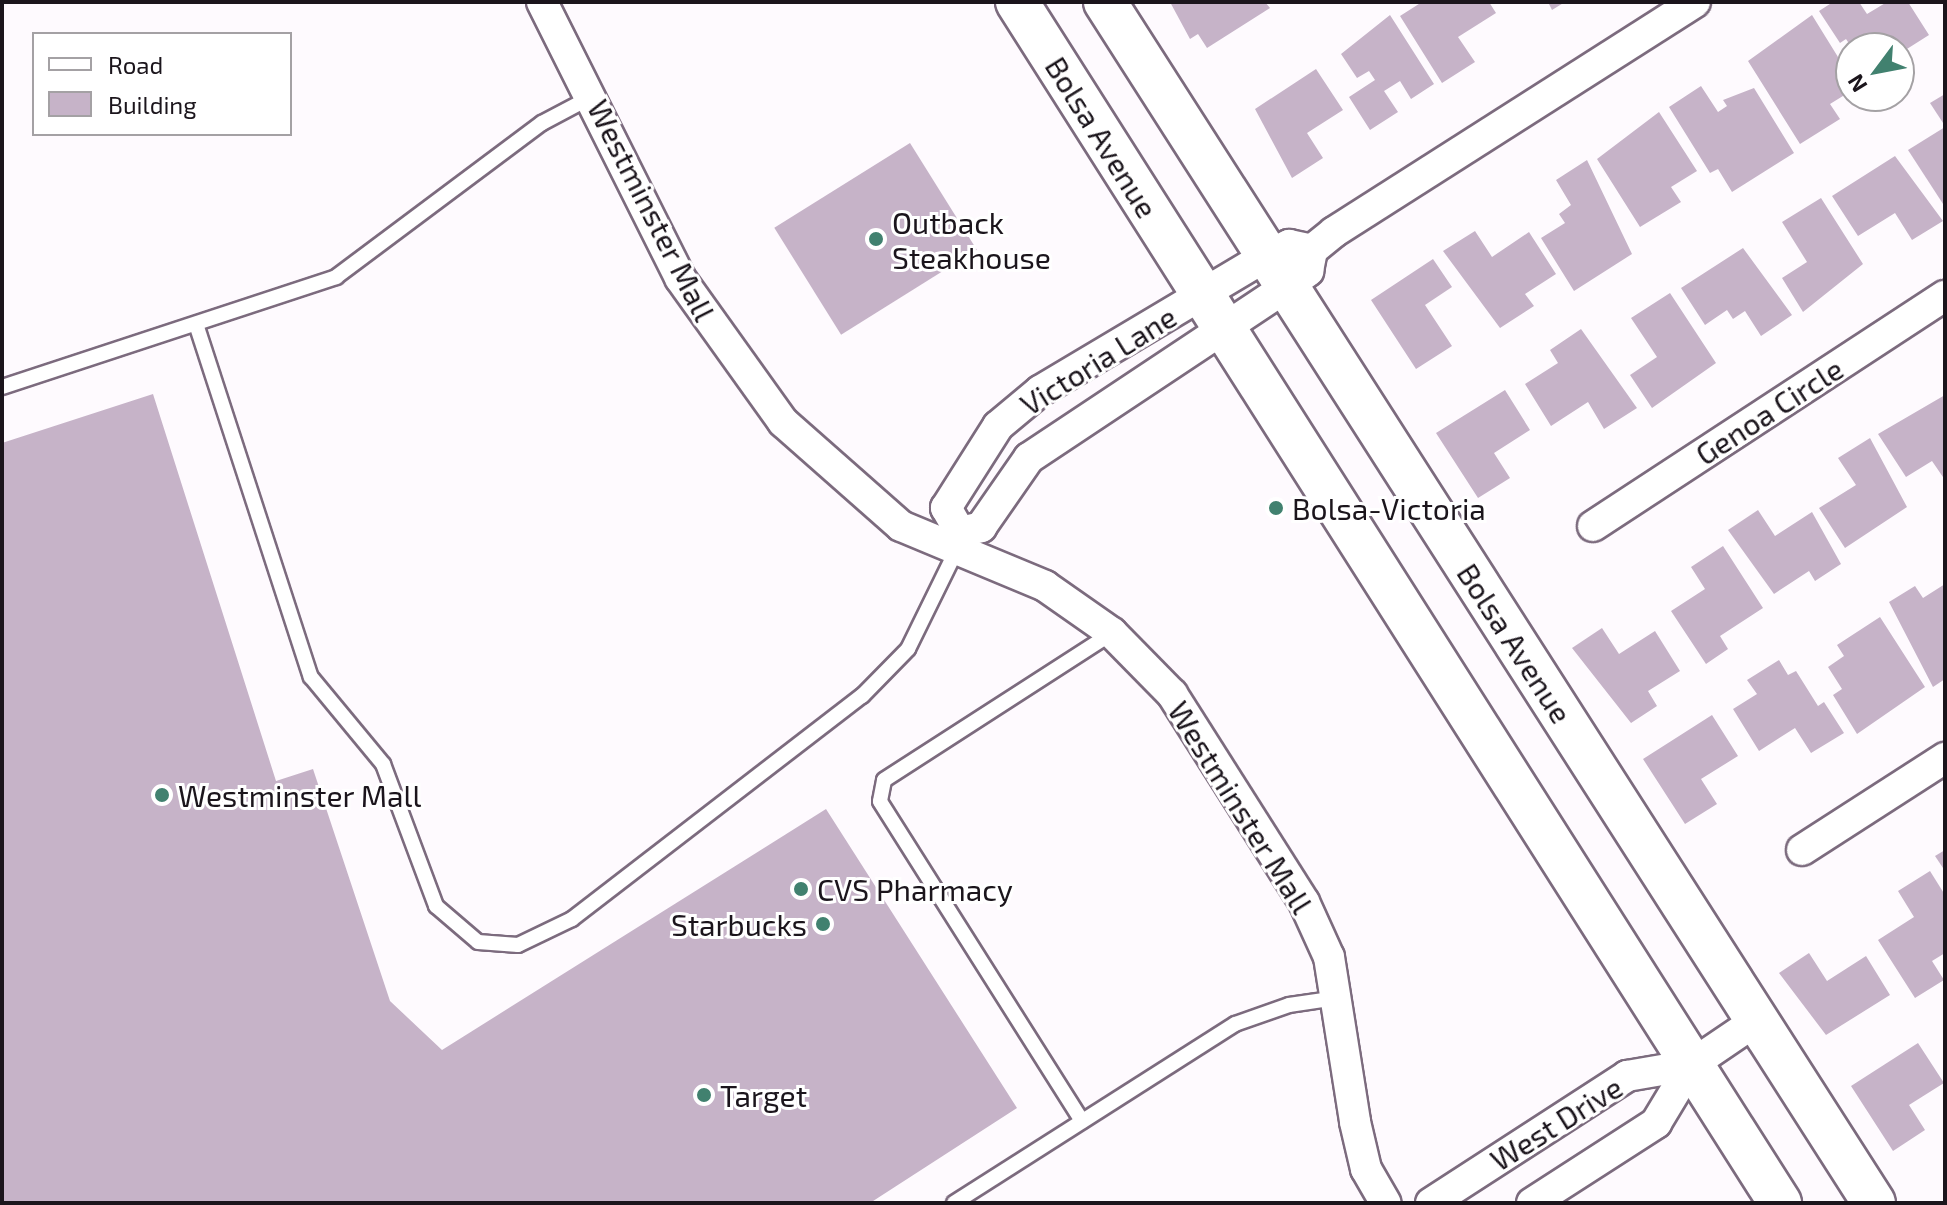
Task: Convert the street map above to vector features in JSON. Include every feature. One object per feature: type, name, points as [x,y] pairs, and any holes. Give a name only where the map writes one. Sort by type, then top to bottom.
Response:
[{"type":"main road","name":"Bolsa Avenue","points":[[1017,2],[1780,1203]]},
{"type":"main road","name":"Bolsa Avenue","points":[[1105,2],[1275,273],[1874,1203]]},
{"type":"street","name":"Westminster Mall","points":[[542,2],[593,96],[680,278],[737,365],[842,481],[901,526],[958,541],[1045,586],[1112,633],[1172,694],[1262,831],[1329,957],[1357,1134],[1386,1203]]},
{"type":"street","name":"Victoria Lane","points":[[1275,273],[1225,330],[1029,458],[981,527],[958,541],[946,508],[998,426],[1040,391],[1202,295],[1275,273],[1308,271],[1312,250],[1695,2]]},
{"type":"street","name":"Genoa Circle","points":[[1593,526],[1945,296]]},
{"type":"street","points":[[1802,850],[1945,758]]},
{"type":"street","name":"West Drive","points":[[1431,1203],[1627,1076],[1691,1065],[1756,1021]]},
{"type":"street","name":"West Drive","points":[[1532,1203],[1656,1123],[1691,1065]]},
{"type":"lane","points":[[2,387],[197,327],[336,277],[542,123],[593,96]]},
{"type":"lane","points":[[197,327],[311,677],[383,764],[436,906],[478,942],[518,945],[572,919],[862,696],[908,649],[958,541]]},
{"type":"lane","points":[[1082,1121],[880,801],[884,780],[1112,633]]},
{"type":"lane","points":[[954,1203],[1235,1024],[1289,1005],[1337,998]]},
{"type":"building","points":[[1170,2],[1265,2],[1270,8],[1207,48],[1198,34],[1190,39]]},
{"type":"building","points":[[1422,2],[1489,2],[1496,13],[1458,37],[1475,62],[1442,83],[1400,16]]},
{"type":"building","points":[[1548,2],[1565,2],[1552,10]]},
{"type":"building","points":[[1833,2],[1859,2],[1867,14],[1887,2],[1908,2],[1929,35],[1915,44],[1915,32],[1835,32],[1835,35],[1819,11]]},
{"type":"building","points":[[1390,15],[1434,84],[1411,99],[1400,81],[1384,91],[1398,112],[1370,130],[1349,97],[1375,80],[1369,71],[1357,78],[1341,54]]},
{"type":"building","points":[[1812,15],[1835,52],[1835,101],[1830,104],[1840,119],[1800,144],[1748,61]]},
{"type":"building","points":[[1316,69],[1343,110],[1307,133],[1323,158],[1292,178],[1255,109]]},
{"type":"building","points":[[1701,86],[1718,112],[1727,106],[1723,100],[1754,88],[1794,153],[1732,192],[1718,169],[1710,173],[1669,107]]},
{"type":"building","points":[[1945,94],[1945,126],[1930,103]]},
{"type":"building","points":[[1659,112],[1697,171],[1671,187],[1681,202],[1640,227],[1597,159]]},
{"type":"building","points":[[1945,127],[1945,207],[1908,150]]},
{"type":"building","name":"Outback Steakhouse","points":[[910,143],[977,250],[841,335],[774,228]]},
{"type":"building","points":[[1895,156],[1943,221],[1912,240],[1895,213],[1858,236],[1832,196]]},
{"type":"building","points":[[1587,160],[1632,254],[1574,291],[1541,238],[1565,223],[1559,214],[1571,205],[1556,180]]},
{"type":"building","points":[[1821,198],[1863,264],[1803,312],[1782,278],[1807,262],[1782,222]]},
{"type":"building","points":[[1475,231],[1492,257],[1529,232],[1556,274],[1525,294],[1534,306],[1500,328],[1443,251]]},
{"type":"building","points":[[1743,248],[1792,315],[1761,336],[1745,311],[1733,319],[1727,310],[1705,325],[1681,288]]},
{"type":"building","points":[[1433,259],[1452,287],[1425,305],[1452,346],[1416,369],[1371,300]]},
{"type":"building","points":[[1670,293],[1716,363],[1652,408],[1630,375],[1657,357],[1631,318]]},
{"type":"building","points":[[1581,329],[1637,408],[1604,429],[1588,402],[1551,426],[1525,384],[1558,363],[1550,350]]},
{"type":"building","points":[[1505,390],[1530,430],[1494,453],[1510,478],[1478,498],[1436,433]]},
{"type":"building","name":"Westminster Mall","points":[[153,394],[276,781],[313,769],[390,1001],[442,1050],[826,809],[1017,1108],[870,1203],[2,1203],[2,443]]},
{"type":"building","points":[[1945,395],[1945,480],[1932,461],[1906,477],[1878,434]]},
{"type":"building","points":[[1870,438],[1907,507],[1845,548],[1819,508],[1856,485],[1838,458]]},
{"type":"building","points":[[1758,510],[1775,536],[1812,512],[1841,564],[1815,581],[1809,571],[1774,594],[1728,530]]},
{"type":"building","points":[[1723,546],[1763,608],[1720,636],[1728,649],[1706,664],[1671,611],[1705,589],[1691,567]]},
{"type":"building","points":[[1945,584],[1945,679],[1933,687],[1889,602],[1915,586],[1923,598]]},
{"type":"building","points":[[1880,617],[1925,687],[1857,734],[1833,695],[1842,689],[1828,667],[1844,656],[1837,645]]},
{"type":"building","points":[[1602,628],[1619,654],[1655,631],[1680,671],[1648,691],[1657,706],[1631,723],[1572,648]]},
{"type":"building","points":[[1779,660],[1788,675],[1796,671],[1818,706],[1824,702],[1844,733],[1811,753],[1795,728],[1759,751],[1733,709],[1757,694],[1747,680]]},
{"type":"building","points":[[1712,715],[1738,756],[1701,779],[1717,804],[1685,824],[1643,759]]},
{"type":"building","points":[[1945,850],[1945,871],[1935,856]]},
{"type":"building","points":[[1930,871],[1945,895],[1945,953],[1932,961],[1944,980],[1915,998],[1878,940],[1914,917],[1898,891]]},
{"type":"building","points":[[1809,953],[1827,981],[1866,956],[1890,995],[1826,1035],[1779,973]]},
{"type":"building","points":[[1918,1043],[1944,1083],[1909,1105],[1925,1130],[1893,1151],[1851,1086]]},
{"type":"place","name":"Outback Steakhouse","points":[[876,239]]},
{"type":"place","name":"Bolsa-Victoria","points":[[1276,508]]},
{"type":"place","name":"Westminster Mall","points":[[162,795]]},
{"type":"place","name":"CVS Pharmacy","points":[[801,889]]},
{"type":"place","name":"Starbucks","points":[[823,924]]},
{"type":"place","name":"Target","points":[[704,1095]]}]
